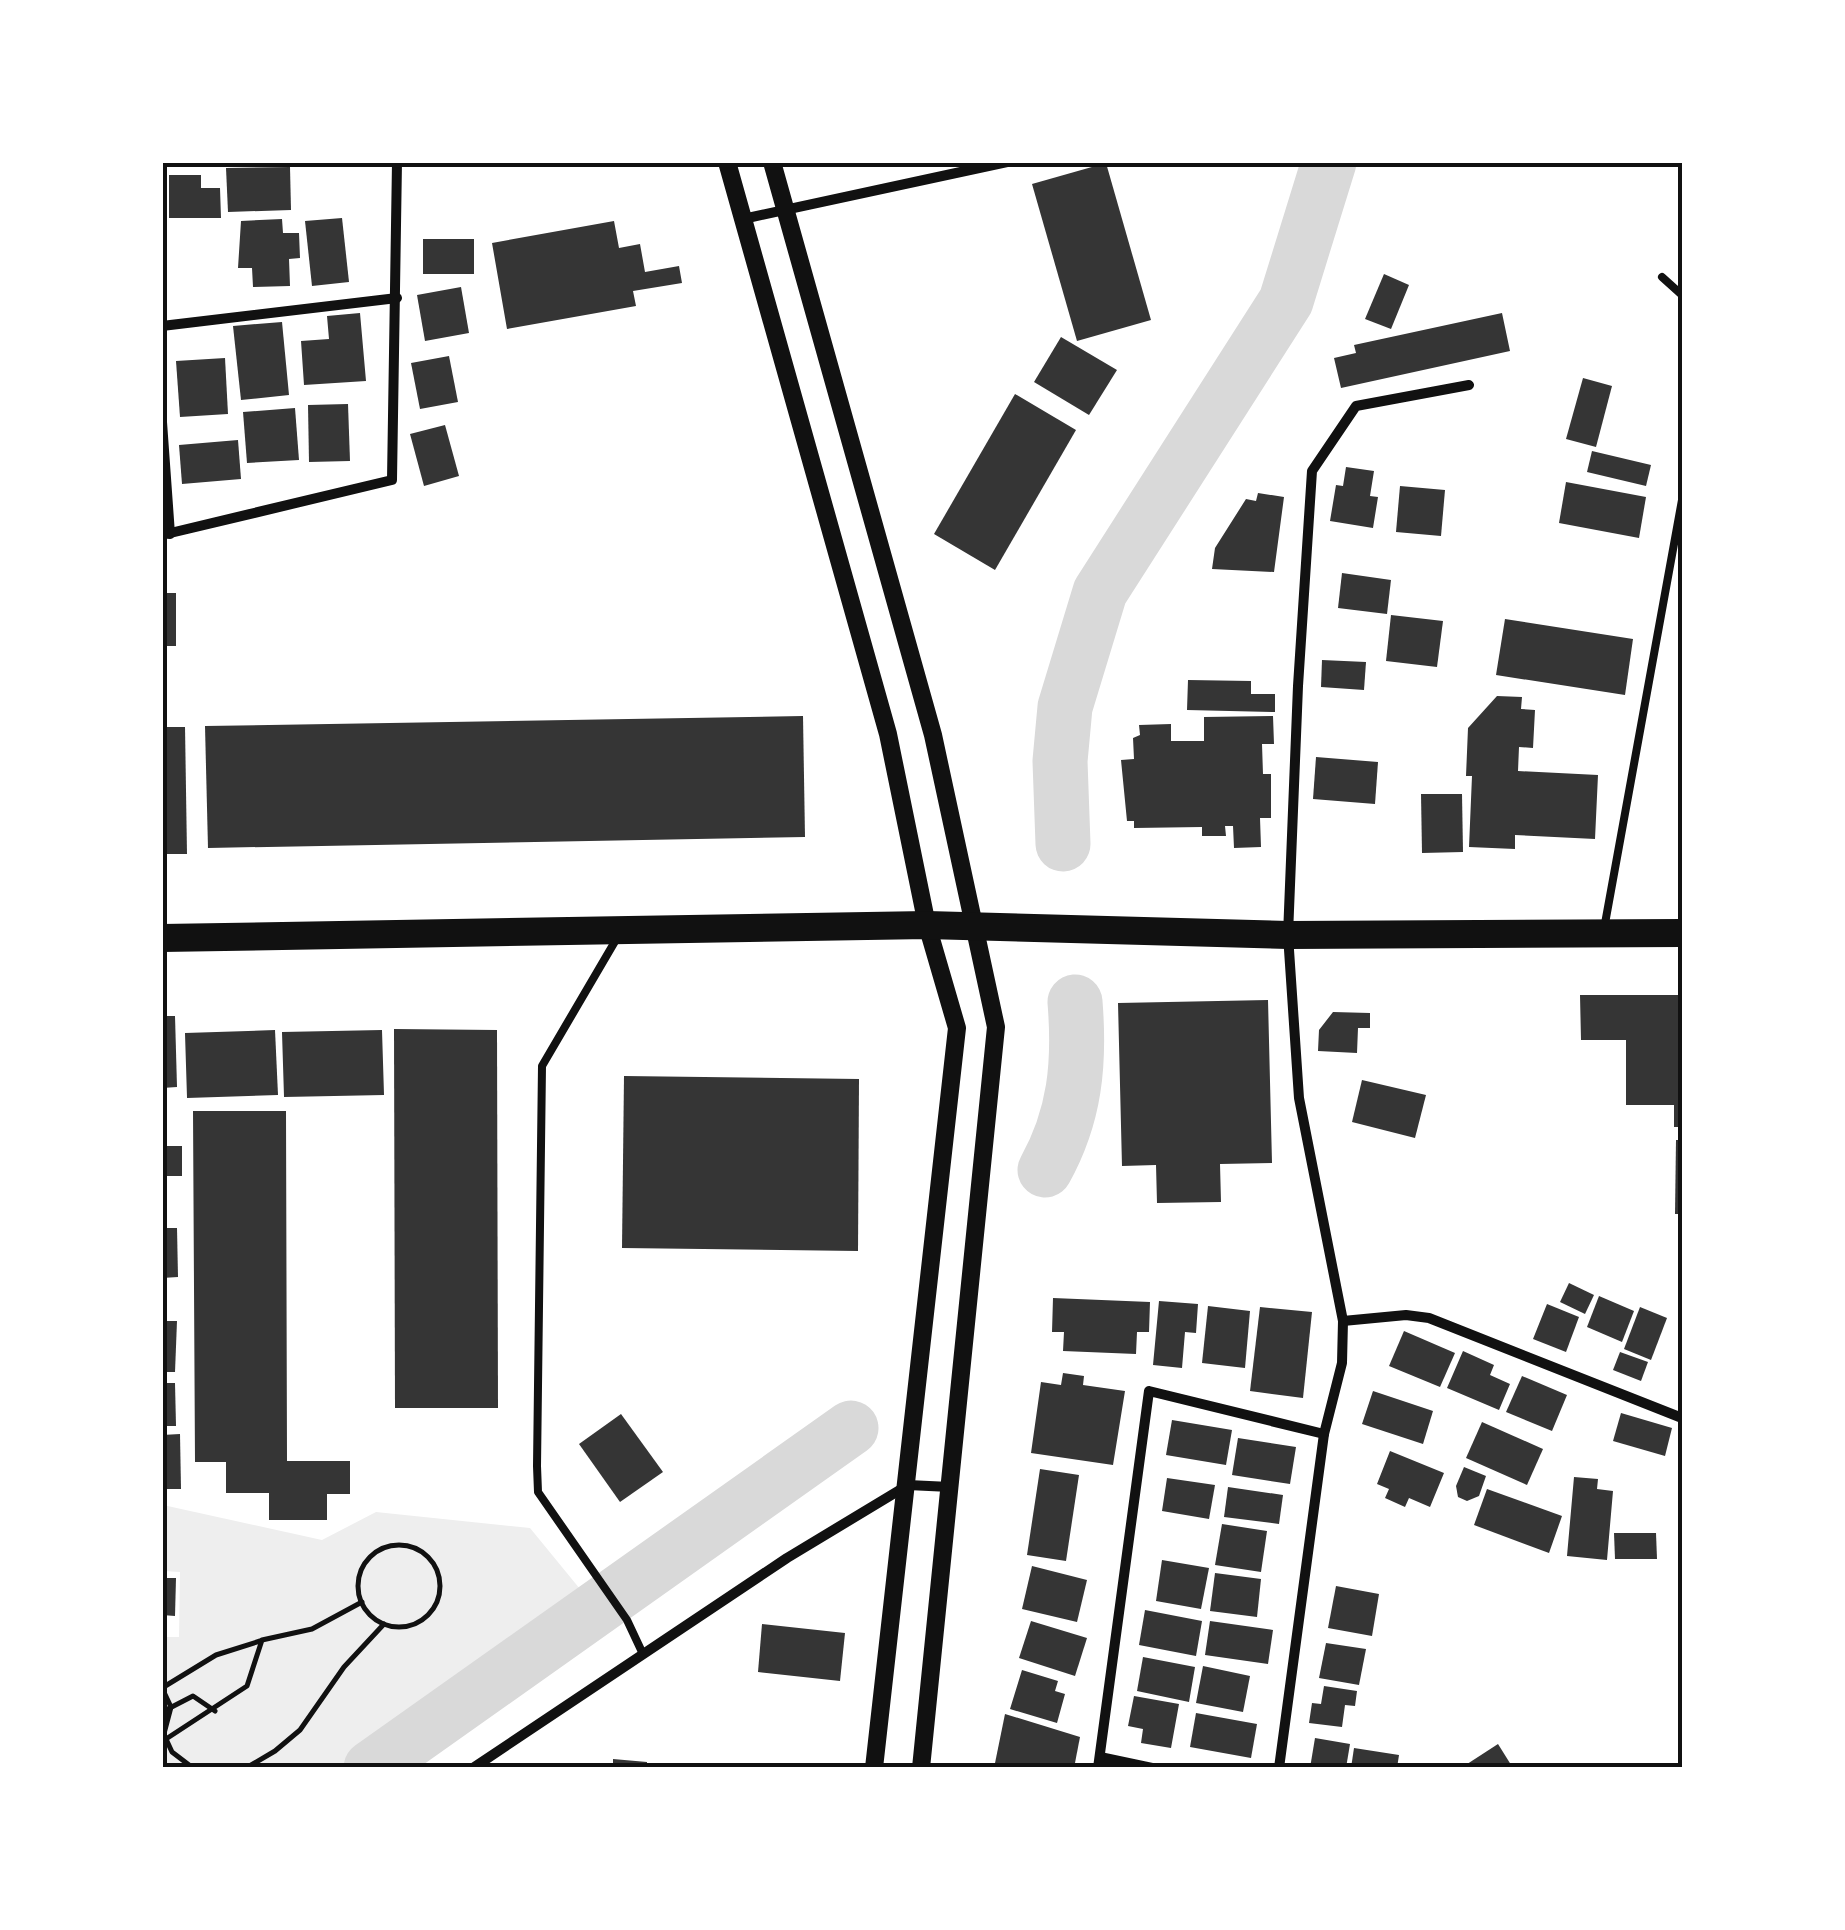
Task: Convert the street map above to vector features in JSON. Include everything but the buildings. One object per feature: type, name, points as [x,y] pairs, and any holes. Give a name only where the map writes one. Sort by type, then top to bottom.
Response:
[{"type":"highway","points":[[162,938],[928,926],[1288,934],[1682,933]]},
{"type":"street","points":[[162,422],[166,534],[392,480],[398,162]]},
{"type":"street","points":[[727,162],[888,734],[928,926],[957,1028],[874,1768]]},
{"type":"street","points":[[772,162],[933,735],[996,1027],[921,1768]]},
{"type":"street","points":[[743,219],[1006,162]]},
{"type":"street","points":[[162,326],[396,298]]},
{"type":"street","points":[[1279,1768],[1324,1434],[1342,1363],[1343,1321],[1299,1098],[1288,934],[1312,471],[1356,406],[1469,385]]},
{"type":"street","points":[[1343,1321],[1406,1315],[1429,1318],[1682,1418]]},
{"type":"street","points":[[1152,1768],[1099,1762],[1149,1392],[1324,1434]]},
{"type":"street","points":[[472,1768],[642,1652],[908,1485],[951,1487]]},
{"type":"lane","points":[[1662,277],[1682,294]]},
{"type":"lane","points":[[1603,933],[1682,500]]},
{"type":"lane","points":[[623,929],[542,1066],[538,1492],[627,1620],[642,1652]]},
{"type":"path","points":[[405,1545],[428,1556],[439,1578],[436,1602],[430,1613],[409,1625],[384,1624],[362,1602],[359,1578],[371,1556],[405,1545]]},
{"type":"path","points":[[193,1768],[172,1752],[164,1740],[171,1707],[162,1688],[216,1655],[312,1629],[362,1602]]},
{"type":"path","points":[[246,1768],[275,1752],[300,1730],[344,1667],[384,1624]]},
{"type":"path","points":[[164,1740],[215,1711],[246,1686],[262,1640]]},
{"type":"path","points":[[162,1712],[193,1696],[215,1711]]},
{"type":"shaded area","points":[[163,1505],[322,1540],[376,1512],[530,1528],[589,1600],[368,1767],[163,1767],[162,1637],[179,1637],[180,1572],[163,1571]]},
{"type":"waterway","points":[[1063,844],[1060,761],[1065,707],[1100,592],[1286,301],[1329,162]]},
{"type":"waterway","points":[[1045,1170],[1063,1130],[1073,1089],[1077,1047],[1075,1002]]},
{"type":"waterway","points":[[371,1768],[851,1428]]}]
